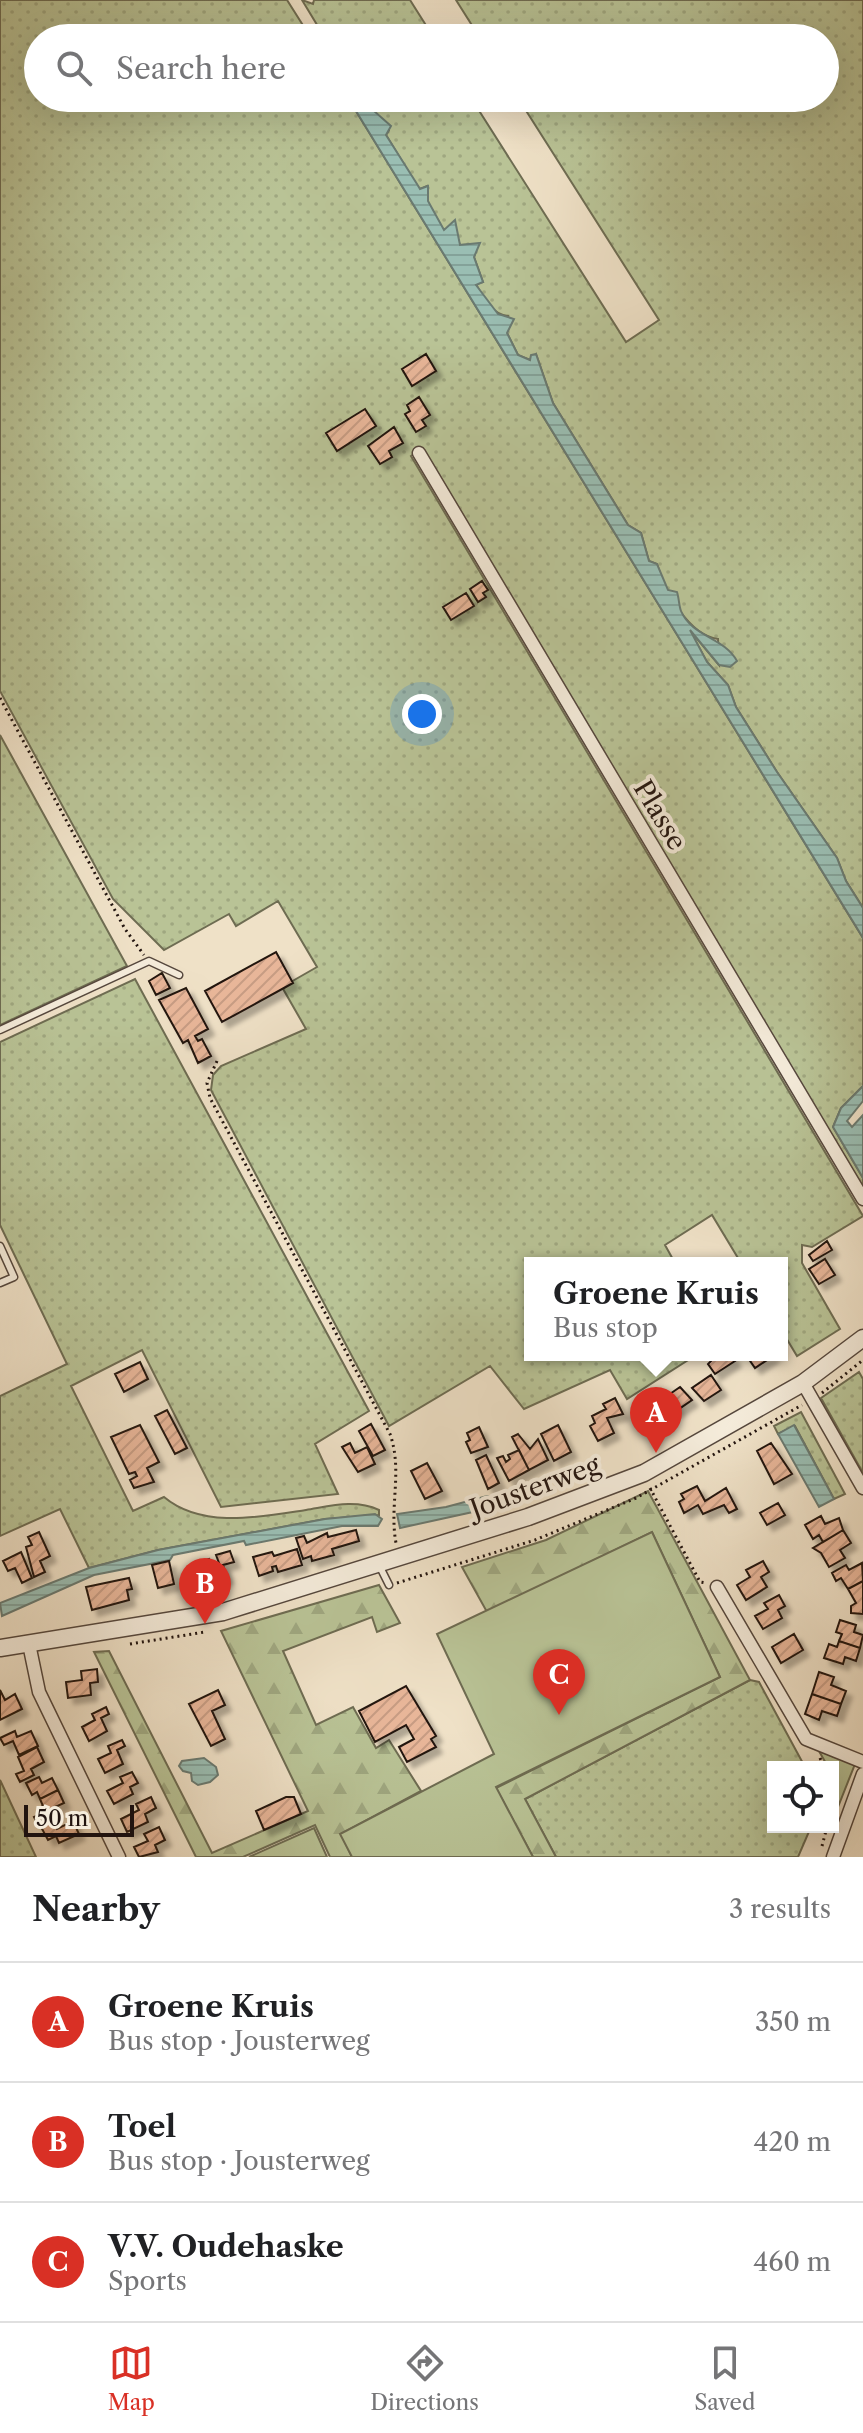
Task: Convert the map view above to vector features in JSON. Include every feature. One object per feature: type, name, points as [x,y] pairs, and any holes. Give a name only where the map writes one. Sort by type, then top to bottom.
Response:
[{"type":"street","name":"Plasse","points":[[419,453],[863,1199]]},
{"type":"street","name":"Jousterweg","points":[[0,1648],[223,1612],[528,1517],[644,1473],[803,1383],[863,1338]]},
{"type":"street","points":[[803,1383],[863,1488]]},
{"type":"street","points":[[717,1587],[806,1739],[863,1762]]},
{"type":"street","points":[[29,1644],[39,1692],[119,1857]]},
{"type":"street","points":[[833,1857],[863,1774]]},
{"type":"lane","points":[[0,1030],[149,961],[179,975]]},
{"type":"lane","points":[[0,1246],[14,1277],[0,1283]]},
{"type":"lane","points":[[379,1565],[389,1585]]},
{"type":"path","points":[[0,698],[125,929],[149,961]]},
{"type":"path","points":[[217,1061],[207,1083],[210,1098],[390,1434],[398,1469],[393,1511],[398,1558]]},
{"type":"path","name":"Jousterweg","points":[[389,1585],[535,1540],[636,1498],[813,1399],[863,1360]]},
{"type":"path","points":[[644,1473],[700,1582],[717,1587]]},
{"type":"green space","points":[[0,0],[287,0],[302,24],[24,24],[24,112],[357,112],[863,938],[863,1086],[841,1108],[833,1127],[863,1178],[863,1188],[422,449],[411,456],[863,1216],[812,1247],[802,1245],[802,1263],[840,1329],[797,1356],[788,1341],[788,1257],[737,1257],[712,1215],[665,1245],[672,1257],[524,1257],[524,1361],[687,1361],[627,1399],[610,1370],[524,1409],[490,1366],[389,1426],[211,1090],[213,1075],[221,1066],[306,1029],[282,987],[317,967],[278,901],[236,926],[229,914],[164,950],[113,899],[0,691]]},
{"type":"green space","points":[[302,0],[313,4],[314,0],[410,0],[425,24],[317,24]]},
{"type":"green space","points":[[456,0],[863,0],[863,908],[846,881],[837,858],[777,772],[736,707],[728,685],[707,662],[689,629],[719,665],[718,639],[697,629],[679,610],[657,564],[649,561],[641,533],[628,525],[553,403],[536,354],[530,360],[518,355],[507,333],[508,316],[493,309],[476,284],[483,282],[474,257],[478,244],[460,245],[454,228],[444,231],[427,201],[427,186],[420,189],[416,184],[386,135],[389,130],[375,112],[480,112],[626,342],[659,320],[527,112],[839,112],[839,24],[471,24]]},
{"type":"green space","points":[[0,735],[127,966],[0,1025]]},
{"type":"green space","points":[[135,979],[369,1411],[315,1444],[338,1494],[221,1507],[142,1350],[71,1386],[133,1511],[164,1497],[196,1514],[214,1517],[251,1517],[352,1504],[379,1510],[379,1515],[325,1519],[158,1550],[89,1568],[60,1509],[0,1536],[0,1396],[67,1364],[0,1225],[0,1042]]},
{"type":"green space","points":[[859,1372],[863,1379],[863,1473],[821,1398]]},
{"type":"green space","points":[[801,1412],[845,1494],[834,1499],[795,1426],[778,1434],[774,1426]]},
{"type":"green space","points":[[648,1491],[750,1680],[525,1799],[556,1857],[533,1857],[496,1788],[720,1677],[652,1532],[487,1612],[462,1567],[546,1540]]},
{"type":"green space","points":[[652,1532],[720,1677],[496,1787],[533,1857],[352,1857],[340,1834],[494,1754],[437,1634]]},
{"type":"green space","points":[[379,1585],[400,1623],[377,1632],[372,1617],[283,1651],[316,1725],[353,1707],[376,1748],[389,1740],[421,1791],[341,1834],[352,1857],[330,1857],[315,1825],[243,1857],[196,1857],[94,1652],[109,1651],[212,1853],[308,1811],[221,1631]]},
{"type":"green space","points":[[750,1680],[759,1682],[802,1761],[767,1761],[767,1833],[808,1833],[798,1857],[556,1857],[525,1799]]},
{"type":"green space","points":[[819,1751],[855,1764],[839,1804],[839,1761],[825,1761]]},
{"type":"green space","points":[[1,1782],[36,1857],[0,1857]]},
{"type":"green space","points":[[314,1828],[327,1857],[249,1857]]},
{"type":"water","points":[[357,112],[375,112],[391,126],[386,135],[420,189],[428,186],[428,201],[444,230],[455,220],[460,245],[480,243],[474,257],[483,282],[476,285],[498,314],[514,319],[507,333],[518,355],[530,360],[531,355],[536,354],[553,403],[628,525],[641,533],[649,561],[657,564],[668,590],[677,592],[686,620],[724,647],[737,661],[730,667],[719,665],[690,630],[707,662],[728,685],[736,707],[777,772],[837,858],[846,881],[863,908],[863,938]]},
{"type":"water","points":[[863,1086],[863,1101],[847,1121],[852,1127],[863,1115],[863,1178],[833,1127],[841,1108]]},
{"type":"water","points":[[794,1425],[834,1499],[819,1507],[778,1434]]},
{"type":"water","points":[[487,1496],[497,1501],[491,1508],[400,1528],[397,1514],[446,1507]]},
{"type":"water","points":[[375,1514],[382,1519],[378,1526],[342,1526],[246,1545],[244,1541],[94,1575],[2,1616],[0,1603],[89,1568],[158,1550],[325,1519]]},
{"type":"water","points":[[204,1758],[216,1767],[218,1775],[210,1782],[198,1785],[192,1781],[191,1773],[179,1766],[182,1761]]},
{"type":"building","points":[[426,354],[436,371],[412,386],[402,369]]},
{"type":"building","points":[[419,397],[430,415],[422,420],[426,426],[416,432],[405,414],[410,411],[407,405]]},
{"type":"building","points":[[365,409],[376,426],[337,451],[326,433]]},
{"type":"building","points":[[394,427],[403,443],[389,451],[392,457],[380,464],[368,446]]},
{"type":"building","points":[[482,581],[488,590],[483,593],[486,597],[478,602],[470,589]]},
{"type":"building","points":[[466,593],[474,606],[451,620],[443,607]]},
{"type":"building","points":[[276,952],[293,983],[222,1022],[205,991]]},
{"type":"building","points":[[162,973],[170,988],[156,995],[149,981]]},
{"type":"building","points":[[186,988],[208,1029],[195,1036],[198,1041],[202,1039],[211,1056],[198,1063],[188,1040],[183,1043],[159,1000]]},
{"type":"building","points":[[827,1241],[832,1250],[813,1261],[809,1255]]},
{"type":"building","points":[[825,1259],[835,1275],[819,1284],[809,1269]]},
{"type":"building","points":[[711,1361],[735,1361],[715,1374],[708,1364]]},
{"type":"building","points":[[750,1361],[766,1361],[755,1368]]},
{"type":"building","points":[[140,1362],[148,1379],[124,1392],[115,1374]]},
{"type":"building","points":[[711,1375],[721,1390],[704,1401],[692,1388]]},
{"type":"building","points":[[680,1387],[692,1400],[676,1411],[667,1396]]},
{"type":"building","points":[[615,1398],[623,1414],[607,1418],[614,1433],[598,1441],[590,1426],[595,1423],[592,1416],[606,1409],[603,1404]]},
{"type":"building","points":[[167,1410],[187,1448],[175,1454],[155,1416]]},
{"type":"building","points":[[371,1424],[385,1450],[373,1456],[359,1431]]},
{"type":"building","points":[[140,1425],[159,1462],[147,1468],[154,1482],[134,1488],[130,1480],[137,1476],[135,1472],[129,1474],[111,1437]]},
{"type":"building","points":[[558,1425],[571,1452],[554,1461],[541,1434]]},
{"type":"building","points":[[479,1427],[488,1447],[471,1453],[466,1442],[470,1440],[467,1433]]},
{"type":"building","points":[[518,1434],[530,1449],[538,1439],[548,1460],[529,1470],[512,1437]]},
{"type":"building","points":[[350,1443],[355,1453],[367,1447],[375,1464],[358,1472],[342,1447]]},
{"type":"building","points":[[771,1443],[792,1474],[774,1484],[757,1451]]},
{"type":"building","points":[[519,1450],[529,1470],[509,1481],[497,1458],[503,1456],[506,1462],[510,1459],[508,1455]]},
{"type":"building","points":[[486,1455],[499,1483],[488,1489],[476,1460]]},
{"type":"building","points":[[427,1463],[442,1491],[425,1499],[411,1471]]},
{"type":"building","points":[[697,1486],[705,1501],[726,1488],[737,1509],[729,1513],[724,1505],[703,1514],[698,1505],[684,1513],[679,1502],[684,1499],[681,1494]]},
{"type":"building","points":[[778,1503],[785,1515],[767,1525],[760,1513]]},
{"type":"building","points":[[821,1516],[825,1524],[839,1518],[843,1530],[823,1542],[819,1535],[813,1539],[805,1525]]},
{"type":"building","points":[[356,1530],[359,1541],[332,1549],[334,1555],[312,1561],[311,1556],[303,1559],[296,1538],[304,1536],[307,1543],[327,1533],[328,1537]]},
{"type":"building","points":[[843,1530],[851,1543],[840,1550],[845,1558],[829,1567],[821,1553],[813,1548]]},
{"type":"building","points":[[39,1532],[50,1556],[40,1561],[45,1572],[34,1577],[26,1547],[32,1545],[28,1537]]},
{"type":"building","points":[[297,1549],[302,1565],[278,1572],[276,1566],[272,1567],[273,1571],[259,1576],[253,1557],[272,1552],[274,1556]]},
{"type":"building","points":[[230,1551],[234,1562],[223,1565],[227,1578],[197,1587],[193,1570],[204,1567],[202,1561],[209,1559],[211,1565],[219,1563],[216,1555]]},
{"type":"building","points":[[21,1552],[32,1578],[22,1583],[15,1568],[8,1571],[3,1561]]},
{"type":"building","points":[[169,1561],[174,1584],[158,1588],[152,1565]]},
{"type":"building","points":[[763,1561],[769,1572],[761,1577],[767,1587],[746,1600],[737,1585],[750,1577],[746,1570]]},
{"type":"building","points":[[862,1563],[863,1581],[848,1589],[841,1578],[836,1581],[832,1573],[846,1565],[849,1570]]},
{"type":"building","points":[[129,1578],[132,1589],[127,1590],[129,1600],[92,1610],[86,1587]]},
{"type":"building","points":[[863,1581],[863,1614],[851,1613],[851,1606],[856,1603],[848,1589]]},
{"type":"building","points":[[779,1595],[785,1606],[778,1610],[782,1618],[763,1629],[755,1616],[768,1609],[764,1603]]},
{"type":"building","points":[[840,1620],[856,1625],[854,1632],[863,1635],[860,1648],[839,1641],[842,1634],[836,1632]]},
{"type":"building","points":[[794,1634],[803,1650],[781,1663],[772,1647]]},
{"type":"building","points":[[839,1641],[860,1648],[856,1661],[845,1657],[843,1664],[824,1658],[829,1644],[837,1647]]},
{"type":"building","points":[[97,1669],[98,1682],[90,1683],[91,1695],[68,1698],[66,1682],[82,1680],[81,1671]]},
{"type":"building","points":[[819,1672],[834,1677],[831,1685],[846,1691],[841,1704],[812,1694]]},
{"type":"building","points":[[406,1686],[436,1736],[431,1739],[436,1747],[407,1762],[399,1747],[414,1739],[406,1725],[375,1742],[359,1711]]},
{"type":"building","points":[[0,1690],[5,1700],[15,1694],[22,1709],[0,1720]]},
{"type":"building","points":[[218,1690],[225,1705],[212,1711],[225,1739],[211,1746],[189,1704]]},
{"type":"building","points":[[812,1694],[841,1704],[837,1716],[822,1711],[819,1720],[805,1714]]},
{"type":"building","points":[[106,1707],[109,1714],[101,1718],[107,1731],[89,1741],[82,1727],[95,1720],[92,1714]]},
{"type":"building","points":[[15,1731],[17,1737],[31,1731],[38,1746],[19,1755],[13,1741],[4,1745],[0,1738]]},
{"type":"building","points":[[122,1740],[125,1746],[117,1750],[123,1764],[105,1773],[98,1759],[111,1753],[108,1746]]},
{"type":"building","points":[[37,1747],[44,1762],[31,1769],[34,1775],[20,1782],[16,1774],[24,1771],[18,1757]]},
{"type":"building","points":[[132,1772],[138,1783],[130,1787],[133,1794],[114,1804],[107,1791],[123,1783],[120,1777]]},
{"type":"building","points":[[39,1777],[42,1783],[52,1778],[58,1790],[40,1799],[37,1792],[32,1795],[26,1783]]},
{"type":"building","points":[[58,1790],[64,1803],[55,1807],[58,1813],[37,1823],[34,1817],[41,1814],[39,1808],[43,1806],[40,1799]]},
{"type":"building","points":[[151,1797],[156,1808],[145,1814],[148,1822],[127,1832],[121,1819],[139,1810],[136,1804]]},
{"type":"building","points":[[286,1797],[294,1797],[301,1814],[264,1830],[256,1811]]},
{"type":"building","points":[[53,1821],[57,1829],[73,1821],[79,1834],[59,1843],[56,1836],[48,1840],[41,1827]]},
{"type":"building","points":[[159,1827],[165,1840],[155,1845],[158,1852],[139,1857],[134,1847],[148,1841],[144,1834]]},
{"type":"place","name":"Groene Kruis","points":[[656,1453]]},
{"type":"place","name":"Toel","points":[[205,1624]]},
{"type":"place","name":"V.V. Oudehaske","points":[[559,1715]]}]
